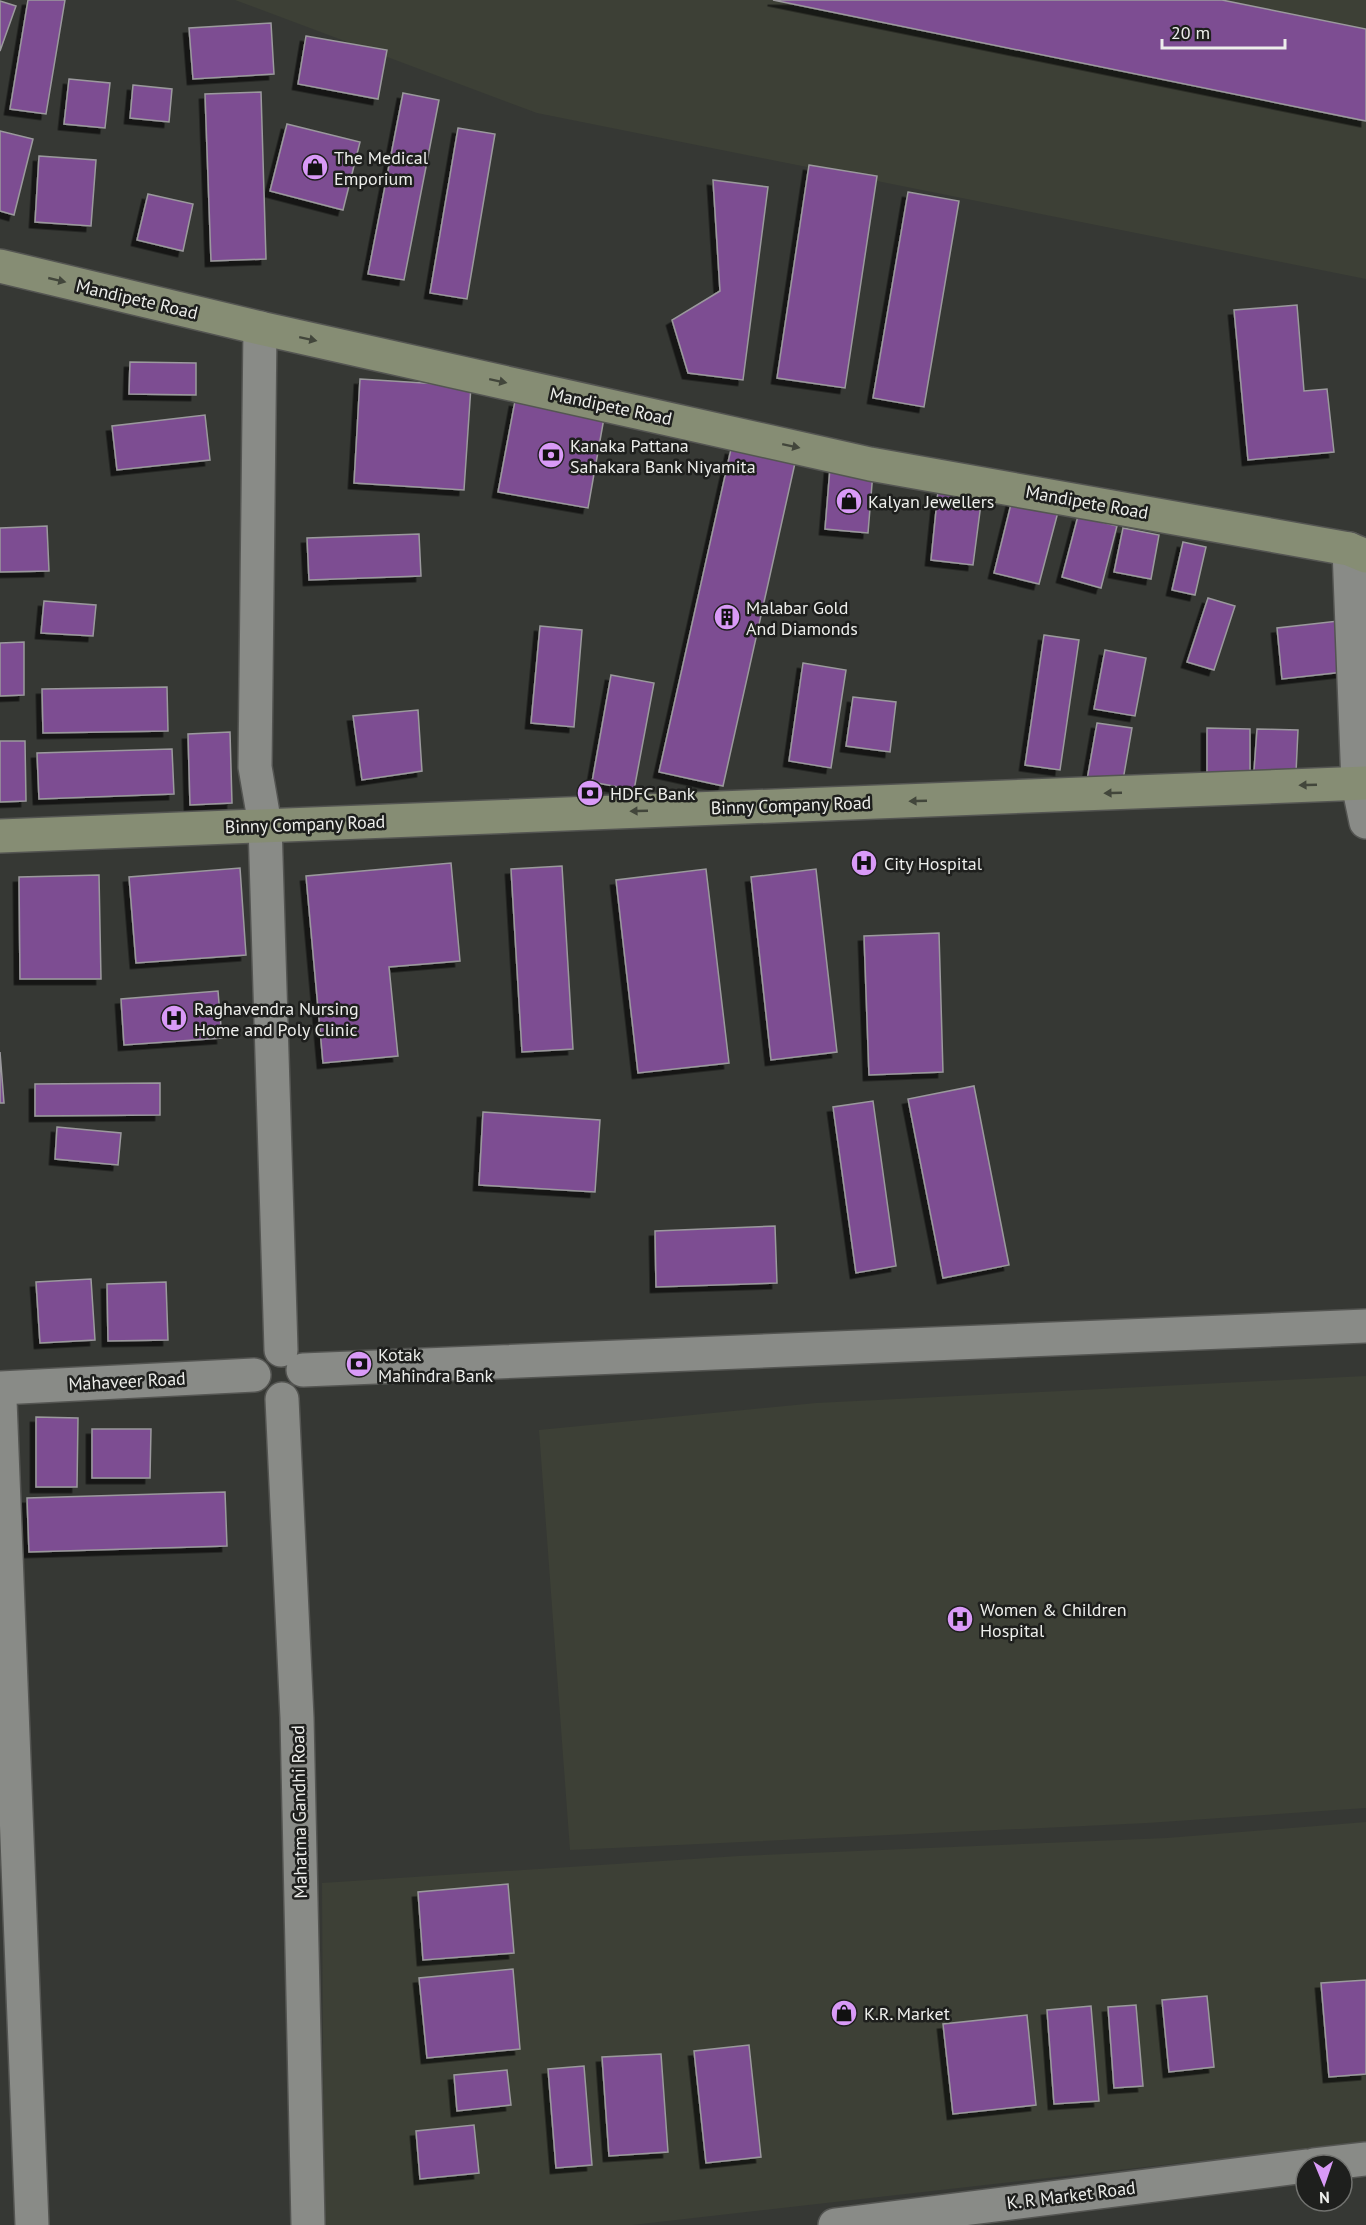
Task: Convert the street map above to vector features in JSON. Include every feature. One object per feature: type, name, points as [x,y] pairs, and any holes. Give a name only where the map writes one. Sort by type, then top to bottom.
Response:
[{"type":"main road","name":"Mandipete Road","points":[[0,266],[260,328],[870,464],[1357,553]]},
{"type":"main road","name":"Binny Company Road","points":[[0,836],[1362,783]]},
{"type":"street","points":[[260,328],[255,767],[265,825],[292,1360],[1366,1326]]},
{"type":"street","points":[[1357,553],[1362,783],[1366,822]]},
{"type":"street","name":"Mahaveer Road","points":[[0,1388],[254,1375]]},
{"type":"street","name":"Mahatma Gandhi Road","points":[[282,1399],[297,1718],[308,2225]]},
{"type":"street","points":[[0,1400],[32,2225]]},
{"type":"street","name":"K. R Market Road","points":[[835,2225],[1294,2168]]},
{"type":"shaded area","points":[[235,0],[1366,0],[1366,279],[537,113]]},
{"type":"shaded area","name":"Women & Children Hospital","points":[[1366,1376],[1366,1808],[1147,1823],[570,1850],[539,1430],[816,1403]]},
{"type":"shaded area","name":"K.R. Market","points":[[1366,1822],[1366,2142],[632,2225],[324,2225],[322,1883],[739,1856],[1167,1838]]},
{"type":"building","points":[[28,0],[65,0],[46,114],[10,109]]},
{"type":"building","points":[[773,0],[1222,0],[1366,29],[1366,121]]},
{"type":"building","points":[[0,1],[16,6],[0,51]]},
{"type":"building","points":[[271,23],[274,74],[193,79],[189,28]]},
{"type":"building","points":[[306,36],[387,50],[378,99],[298,84]]},
{"type":"building","points":[[69,79],[110,83],[105,128],[64,124]]},
{"type":"building","points":[[133,85],[172,89],[169,122],[130,118]]},
{"type":"building","points":[[261,92],[266,259],[211,261],[205,94]]},
{"type":"building","points":[[403,93],[439,100],[404,280],[368,274]]},
{"type":"building","name":"The Medical Emporium","points":[[287,124],[360,142],[343,210],[270,191]]},
{"type":"building","points":[[458,128],[495,134],[467,299],[430,293]]},
{"type":"building","points":[[0,131],[33,139],[14,215],[0,211]]},
{"type":"building","points":[[39,156],[96,160],[91,226],[35,222]]},
{"type":"building","points":[[809,165],[877,176],[845,388],[777,378]]},
{"type":"building","points":[[713,180],[768,187],[743,380],[688,373],[672,320],[720,291]]},
{"type":"building","points":[[908,192],[959,201],[924,407],[873,398]]},
{"type":"building","points":[[148,194],[193,204],[183,251],[137,240]]},
{"type":"building","points":[[1297,305],[1304,391],[1327,389],[1334,452],[1248,460],[1234,310]]},
{"type":"building","points":[[130,362],[196,363],[196,395],[129,394]]},
{"type":"building","points":[[360,379],[471,386],[464,490],[354,483]]},
{"type":"building","name":"Kanaka Pattana Sahakara Bank Niyamita","points":[[515,401],[604,418],[588,508],[498,492]]},
{"type":"building","points":[[205,415],[210,460],[117,470],[112,426]]},
{"type":"building","name":"Malabar Gold And Diamonds","points":[[731,449],[795,463],[723,786],[659,772]]},
{"type":"building","name":"Kalyan Jewellers","points":[[830,468],[873,472],[868,533],[825,529]]},
{"type":"building","points":[[938,491],[982,496],[973,565],[931,560]]},
{"type":"building","points":[[1012,500],[1058,512],[1039,584],[994,573]]},
{"type":"building","points":[[1078,516],[1117,526],[1101,588],[1062,577]]},
{"type":"building","points":[[47,526],[49,571],[0,572],[0,528]]},
{"type":"building","points":[[1123,528],[1159,535],[1151,579],[1114,572]]},
{"type":"building","points":[[419,534],[421,576],[309,580],[307,538]]},
{"type":"building","points":[[1183,542],[1206,547],[1195,595],[1172,590]]},
{"type":"building","points":[[1208,598],[1235,606],[1214,670],[1187,662]]},
{"type":"building","points":[[44,601],[96,605],[93,636],[41,633]]},
{"type":"building","points":[[1347,620],[1352,671],[1282,679],[1277,628]]},
{"type":"building","points":[[540,626],[582,630],[574,727],[531,723]]},
{"type":"building","points":[[1044,635],[1079,640],[1060,770],[1025,765]]},
{"type":"building","points":[[24,642],[24,695],[0,696],[0,643]]},
{"type":"building","points":[[1105,650],[1146,658],[1135,716],[1094,709]]},
{"type":"building","points":[[803,663],[846,670],[831,768],[789,761]]},
{"type":"building","points":[[611,675],[654,683],[634,790],[592,782]]},
{"type":"building","points":[[167,687],[168,731],[43,733],[42,689]]},
{"type":"building","points":[[853,697],[896,702],[890,752],[846,746]]},
{"type":"building","points":[[418,710],[422,771],[362,780],[353,716]]},
{"type":"building","points":[[1097,723],[1132,728],[1122,786],[1087,780]]},
{"type":"building","points":[[1207,728],[1250,729],[1250,781],[1207,781]]},
{"type":"building","points":[[1257,729],[1298,730],[1296,773],[1254,771]]},
{"type":"building","points":[[230,732],[232,803],[190,805],[188,734]]},
{"type":"building","points":[[0,741],[25,741],[26,801],[0,802]]},
{"type":"building","points":[[172,749],[174,794],[39,799],[37,753]]},
{"type":"building","points":[[451,863],[460,961],[389,967],[398,1056],[323,1063],[306,876]]},
{"type":"building","points":[[562,866],[573,1049],[522,1052],[511,869]]},
{"type":"building","points":[[240,868],[246,955],[136,963],[129,877]]},
{"type":"building","points":[[706,869],[729,1063],[638,1073],[616,880]]},
{"type":"building","points":[[816,869],[837,1052],[771,1060],[751,877]]},
{"type":"building","points":[[99,875],[101,979],[20,979],[19,877]]},
{"type":"building","points":[[939,933],[943,1072],[869,1075],[864,936]]},
{"type":"building","points":[[218,991],[222,1038],[124,1045],[121,999]]},
{"type":"building","points":[[0,1052],[4,1103],[0,1103]]},
{"type":"building","points":[[160,1083],[160,1115],[35,1116],[35,1084]]},
{"type":"building","points":[[974,1086],[1009,1265],[943,1278],[908,1099]]},
{"type":"building","points":[[873,1101],[896,1266],[856,1273],[833,1107]]},
{"type":"building","points":[[483,1112],[600,1120],[595,1192],[479,1185]]},
{"type":"building","points":[[57,1127],[121,1133],[118,1165],[55,1159]]},
{"type":"building","points":[[775,1226],[777,1283],[656,1287],[655,1231]]},
{"type":"building","points":[[91,1279],[95,1340],[40,1343],[36,1282]]},
{"type":"building","points":[[166,1282],[168,1340],[108,1341],[107,1284]]},
{"type":"building","points":[[36,1417],[78,1418],[77,1487],[36,1487]]},
{"type":"building","points":[[92,1429],[151,1429],[150,1478],[92,1478]]},
{"type":"building","points":[[225,1492],[227,1546],[29,1552],[27,1498]]},
{"type":"building","points":[[508,1884],[514,1953],[423,1960],[418,1892]]},
{"type":"building","points":[[513,1969],[520,2049],[427,2058],[419,1978]]},
{"type":"building","points":[[1366,1980],[1366,2074],[1329,2077],[1321,1983]]},
{"type":"building","points":[[1207,1996],[1214,2067],[1169,2072],[1162,2000]]},
{"type":"building","points":[[1136,2005],[1143,2086],[1114,2088],[1108,2007]]},
{"type":"building","points":[[1091,2006],[1099,2101],[1054,2104],[1047,2010]]},
{"type":"building","points":[[1027,2015],[1036,2105],[953,2114],[943,2024]]},
{"type":"building","points":[[749,2045],[761,2157],[706,2163],[694,2051]]},
{"type":"building","points":[[661,2054],[668,2152],[609,2156],[602,2057]]},
{"type":"building","points":[[584,2066],[592,2165],[556,2168],[548,2069]]},
{"type":"building","points":[[507,2070],[511,2105],[457,2111],[454,2075]]},
{"type":"building","points":[[474,2125],[479,2173],[420,2179],[416,2131]]},
{"type":"place","name":"The Medical Emporium","points":[[315,167]]},
{"type":"place","name":"Kanaka Pattana Sahakara Bank Niyamita","points":[[551,455]]},
{"type":"place","name":"Kalyan Jewellers","points":[[849,501]]},
{"type":"place","name":"Malabar Gold And Diamonds","points":[[727,617]]},
{"type":"place","name":"HDFC Bank","points":[[590,793]]},
{"type":"place","name":"City Hospital","points":[[864,863]]},
{"type":"place","name":"Raghavendra Nursing Home and Poly Clinic","points":[[174,1018]]},
{"type":"place","name":"Kotak Mahindra Bank","points":[[359,1364]]},
{"type":"place","name":"Women & Children Hospital","points":[[960,1619]]},
{"type":"place","name":"K.R. Market","points":[[844,2013]]}]
